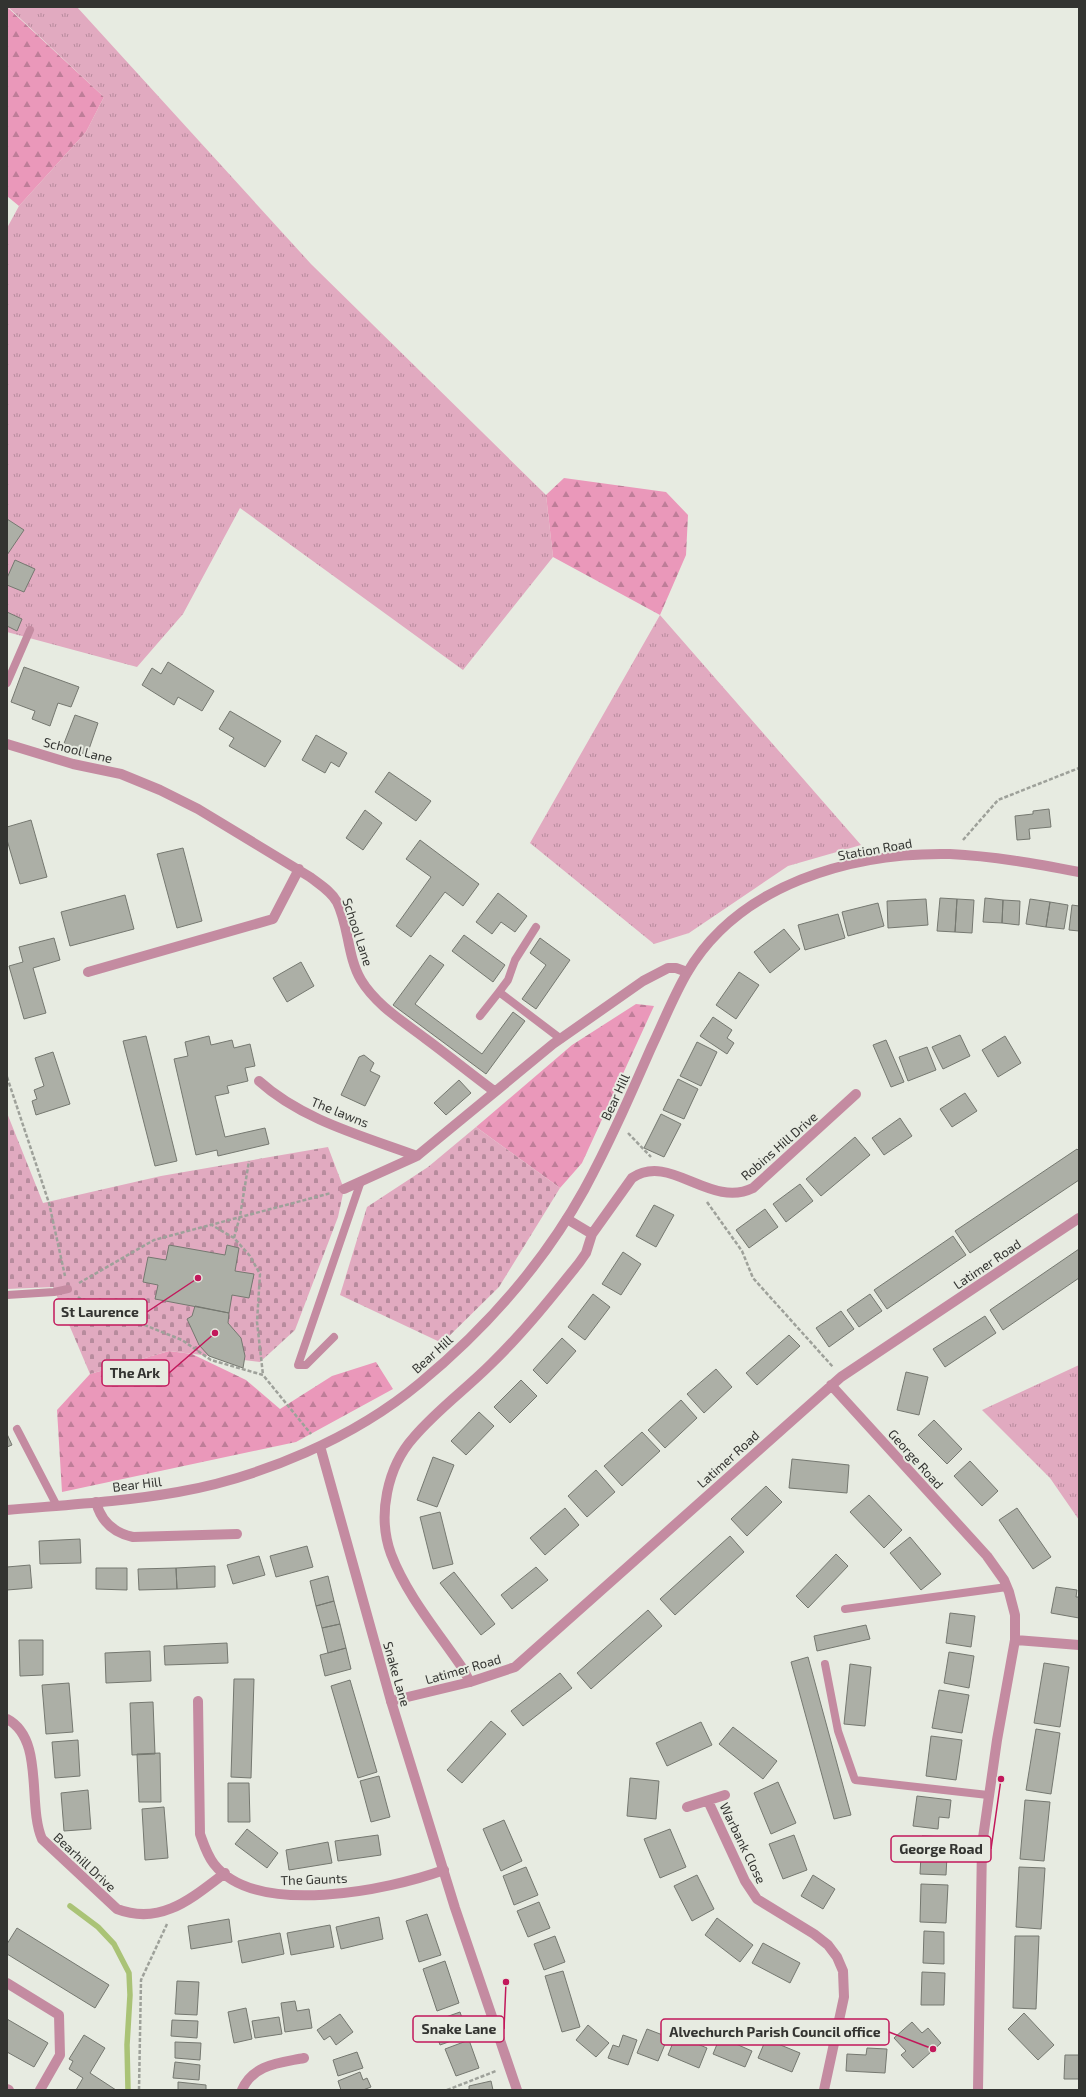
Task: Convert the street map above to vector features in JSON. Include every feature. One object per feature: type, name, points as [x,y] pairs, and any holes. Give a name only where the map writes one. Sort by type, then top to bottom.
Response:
[{"type":"street","name":"School Lane","points":[[7,744],[73,764],[120,774],[153,786],[198,809],[299,869],[325,888],[336,901],[342,916],[354,964],[361,980],[370,993],[394,1015],[494,1092]]},
{"type":"street","name":"Station Road","points":[[687,972],[706,946],[739,913],[769,893],[802,879],[860,862],[921,855],[951,854],[989,858],[1079,872]]},
{"type":"street","points":[[88,972],[273,919],[299,869]]},
{"type":"street","points":[[344,1189],[417,1156],[561,1039],[631,989],[661,970],[676,968],[687,972]]},
{"type":"street","name":"Bear Hill","points":[[7,1510],[96,1502],[180,1492],[249,1474],[320,1446],[345,1433],[394,1402],[419,1384],[451,1355],[513,1292],[537,1262],[567,1219],[585,1188],[618,1122],[687,972]]},
{"type":"street","name":"The lawns","points":[[259,1080],[276,1096],[311,1116],[417,1156]]},
{"type":"street","name":"Robins Hill Drive","points":[[470,1682],[464,1669],[408,1588],[391,1553],[385,1522],[387,1493],[396,1466],[413,1438],[492,1364],[531,1322],[579,1264],[586,1253],[592,1234],[632,1178],[648,1170],[665,1172],[725,1193],[740,1193],[753,1188],[856,1094]]},
{"type":"street","name":"Latimer Road","points":[[391,1701],[470,1682],[506,1671],[523,1661],[841,1377],[1079,1218]]},
{"type":"street","points":[[567,1219],[592,1234]]},
{"type":"street","name":"George Road","points":[[831,1385],[987,1556],[1004,1580],[1015,1615],[1015,1640],[988,1795],[982,1845],[978,2090]]},
{"type":"street","name":"Snake Lane","points":[[320,1446],[391,1701],[444,1870],[517,2090]]},
{"type":"street","points":[[96,1502],[98,1511],[108,1524],[124,1535],[133,1537],[237,1534]]},
{"type":"street","points":[[1015,1640],[1079,1645]]},
{"type":"street","name":"The Gaunts","points":[[198,1701],[200,1834],[206,1852],[215,1865],[236,1882],[259,1892],[289,1896],[358,1890],[414,1881],[444,1870]]},
{"type":"street","name":"Bearhill Drive","points":[[7,1719],[19,1728],[28,1746],[37,1824],[39,1832],[45,1843],[117,1909],[130,1914],[146,1915],[162,1912],[190,1899],[224,1873]]},
{"type":"street","name":"Warbank Close","points":[[687,1807],[725,1795]]},
{"type":"street","name":"Warbank Close","points":[[708,1801],[745,1881],[757,1899],[814,1934],[828,1945],[837,1957],[843,1971],[844,1997],[824,2090]]},
{"type":"street","points":[[7,1983],[60,2015],[60,2055],[40,2090]]},
{"type":"street","points":[[242,2090],[251,2075],[265,2066],[304,2058]]},
{"type":"lane","points":[[7,683],[30,630]]},
{"type":"lane","points":[[480,1016],[508,980],[515,960],[536,927]]},
{"type":"lane","points":[[499,992],[561,1039]]},
{"type":"lane","points":[[334,1337],[306,1365],[298,1365],[361,1182]]},
{"type":"lane","points":[[7,1295],[54,1292],[68,1289]]},
{"type":"lane","points":[[17,1429],[56,1506]]},
{"type":"lane","points":[[845,1609],[1007,1587]]},
{"type":"lane","points":[[825,1664],[838,1731],[855,1780],[988,1795]]},
{"type":"path","points":[[951,854],[998,800],[1079,768]]},
{"type":"path","points":[[7,1077],[49,1203],[68,1289],[82,1300],[182,1340],[211,1360],[263,1374]]},
{"type":"path","points":[[618,1122],[665,1172]]},
{"type":"path","points":[[234,1238],[240,1216],[249,1161]]},
{"type":"path","points":[[694,1183],[742,1251],[753,1278],[841,1377]]},
{"type":"path","points":[[68,1289],[154,1240],[344,1189]]},
{"type":"path","points":[[209,1224],[234,1238],[250,1256],[260,1274],[256,1322],[263,1374],[320,1446]]},
{"type":"path","points":[[139,2090],[141,1980],[175,1907]]},
{"type":"path","points":[[447,2090],[510,2066]]},
{"type":"green space","points":[[7,7],[104,97],[86,132],[19,206],[7,196]]},
{"type":"green space","points":[[8,7],[77,7],[311,264],[546,495],[553,557],[463,670],[240,508],[183,614],[137,667],[7,632],[7,228],[19,206],[86,132],[104,97]]},
{"type":"green space","points":[[564,478],[666,492],[688,515],[686,555],[660,615],[553,557],[546,495]]},
{"type":"green space","points":[[660,615],[861,845],[788,866],[689,933],[654,944],[530,843]]},
{"type":"green space","points":[[636,1004],[654,1006],[582,1163],[560,1188],[476,1127],[572,1045]]},
{"type":"green space","points":[[7,1113],[43,1203],[161,1176],[328,1147],[344,1189],[338,1217],[295,1330],[260,1362],[169,1351],[90,1374],[53,1287],[7,1289]]},
{"type":"green space","points":[[476,1127],[560,1188],[499,1287],[442,1343],[340,1295],[367,1207],[428,1167]]},
{"type":"green space","points":[[169,1351],[192,1354],[246,1380],[280,1409],[332,1376],[376,1362],[393,1389],[296,1442],[62,1492],[57,1410],[90,1374]]},
{"type":"green space","points":[[1079,1365],[1079,1520],[1050,1478],[982,1410]]},
{"type":"building","points":[[7,519],[24,530],[7,555]]},
{"type":"building","points":[[15,560],[35,569],[24,592],[7,585],[7,578]]},
{"type":"building","points":[[7,612],[22,619],[17,631],[7,626]]},
{"type":"building","points":[[168,662],[214,691],[202,711],[178,697],[174,705],[142,685],[152,668],[161,674]]},
{"type":"building","points":[[24,667],[79,687],[71,707],[58,703],[50,726],[32,719],[35,711],[11,702]]},
{"type":"building","points":[[230,711],[281,741],[265,767],[229,746],[234,738],[219,729]]},
{"type":"building","points":[[75,715],[98,723],[87,755],[63,746]]},
{"type":"building","points":[[316,735],[347,753],[339,767],[331,762],[325,773],[302,760]]},
{"type":"building","points":[[389,772],[431,801],[416,821],[375,792]]},
{"type":"building","points":[[1049,809],[1051,827],[1029,829],[1030,839],[1017,840],[1015,816],[1033,814],[1033,811]]},
{"type":"building","points":[[365,810],[382,823],[363,850],[346,838]]},
{"type":"building","points":[[31,820],[47,877],[20,884],[7,840],[7,827]]},
{"type":"building","points":[[420,840],[479,884],[463,906],[445,892],[411,937],[396,926],[431,877],[406,859]]},
{"type":"building","points":[[183,848],[202,921],[177,928],[157,854]]},
{"type":"building","points":[[498,893],[527,916],[515,932],[501,922],[492,934],[476,922]]},
{"type":"building","points":[[125,895],[134,929],[70,946],[61,912]]},
{"type":"building","points":[[940,898],[957,899],[955,932],[937,931]]},
{"type":"building","points":[[985,898],[1003,900],[1002,923],[983,922]]},
{"type":"building","points":[[926,899],[928,925],[888,928],[887,901]]},
{"type":"building","points":[[957,899],[974,900],[972,933],[955,932]]},
{"type":"building","points":[[1030,899],[1050,902],[1046,927],[1026,924]]},
{"type":"building","points":[[1003,900],[1020,901],[1019,925],[1002,923]]},
{"type":"building","points":[[1050,902],[1068,905],[1064,929],[1046,927]]},
{"type":"building","points":[[878,903],[884,926],[848,936],[842,912]]},
{"type":"building","points":[[1072,905],[1079,906],[1079,931],[1069,930]]},
{"type":"building","points":[[838,914],[845,938],[805,950],[798,925]]},
{"type":"building","points":[[784,929],[800,949],[770,973],[754,952]]},
{"type":"building","points":[[464,935],[505,965],[493,982],[452,951]]},
{"type":"building","points":[[54,938],[60,960],[33,968],[46,1013],[24,1019],[9,966],[23,962],[19,947]]},
{"type":"building","points":[[540,938],[570,960],[536,1009],[522,999],[546,965],[530,953]]},
{"type":"building","points":[[430,955],[444,965],[415,1004],[482,1054],[513,1012],[525,1021],[486,1074],[393,1005]]},
{"type":"building","points":[[301,962],[314,986],[287,1002],[273,978]]},
{"type":"building","points":[[739,972],[759,985],[736,1019],[716,1005]]},
{"type":"building","points":[[713,1017],[732,1030],[727,1038],[734,1043],[727,1054],[700,1036]]},
{"type":"building","points":[[960,1035],[970,1056],[943,1069],[932,1047]]},
{"type":"building","points":[[146,1036],[177,1161],[155,1166],[123,1041]]},
{"type":"building","points":[[209,1036],[211,1045],[232,1040],[234,1048],[250,1044],[255,1066],[245,1068],[248,1081],[227,1086],[229,1093],[215,1096],[225,1137],[265,1128],[269,1144],[218,1156],[217,1150],[196,1155],[174,1059],[188,1056],[185,1042]]},
{"type":"building","points":[[1005,1036],[1021,1063],[998,1077],[982,1050]]},
{"type":"building","points":[[886,1040],[904,1082],[891,1087],[873,1045]]},
{"type":"building","points":[[697,1042],[717,1052],[701,1086],[680,1076]]},
{"type":"building","points":[[927,1047],[936,1070],[908,1081],[899,1057]]},
{"type":"building","points":[[53,1052],[70,1104],[36,1115],[32,1101],[37,1099],[34,1090],[44,1086],[35,1058]]},
{"type":"building","points":[[364,1055],[374,1063],[370,1071],[380,1076],[365,1106],[341,1095],[359,1057]]},
{"type":"building","points":[[678,1079],[698,1089],[684,1119],[663,1110]]},
{"type":"building","points":[[459,1080],[471,1093],[446,1115],[434,1103]]},
{"type":"building","points":[[965,1093],[977,1111],[952,1127],[940,1109]]},
{"type":"building","points":[[661,1114],[681,1124],[664,1157],[644,1148]]},
{"type":"building","points":[[900,1118],[912,1136],[884,1155],[872,1138]]},
{"type":"building","points":[[855,1137],[870,1155],[821,1196],[806,1179]]},
{"type":"building","points":[[1077,1149],[1079,1151],[1079,1180],[970,1253],[955,1231]]},
{"type":"building","points":[[800,1184],[813,1201],[786,1222],[773,1204]]},
{"type":"building","points":[[654,1205],[674,1215],[656,1247],[636,1236]]},
{"type":"building","points":[[765,1209],[778,1227],[749,1248],[736,1230]]},
{"type":"building","points":[[953,1236],[966,1255],[887,1309],[874,1290]]},
{"type":"building","points":[[169,1245],[225,1255],[227,1245],[239,1248],[235,1271],[254,1274],[249,1298],[232,1295],[229,1313],[155,1299],[158,1285],[143,1282],[148,1257],[166,1260]]},
{"type":"building","points":[[1079,1249],[1079,1278],[1003,1330],[990,1310]]},
{"type":"building","points":[[623,1252],[641,1264],[621,1295],[602,1284]]},
{"type":"building","points":[[593,1294],[610,1307],[585,1340],[568,1327]]},
{"type":"building","points":[[870,1294],[882,1311],[859,1327],[847,1310]]},
{"type":"building","points":[[195,1306],[229,1313],[228,1323],[241,1338],[245,1356],[243,1368],[209,1356],[199,1345],[187,1319],[192,1316]]},
{"type":"building","points":[[841,1311],[854,1329],[829,1347],[816,1328]]},
{"type":"building","points":[[985,1316],[996,1333],[945,1367],[933,1349]]},
{"type":"building","points":[[789,1335],[800,1346],[757,1385],[746,1373]]},
{"type":"building","points":[[562,1338],[576,1351],[547,1384],[533,1370]]},
{"type":"building","points":[[716,1369],[732,1387],[704,1413],[687,1394]]},
{"type":"building","points":[[906,1372],[928,1377],[919,1415],[897,1410]]},
{"type":"building","points":[[521,1380],[537,1396],[510,1423],[494,1407]]},
{"type":"building","points":[[681,1400],[697,1418],[665,1448],[648,1430]]},
{"type":"building","points":[[479,1412],[494,1426],[466,1455],[451,1441]]},
{"type":"building","points":[[934,1420],[962,1449],[947,1464],[918,1435]]},
{"type":"building","points":[[642,1432],[660,1451],[622,1486],[604,1466]]},
{"type":"building","points":[[7,1434],[12,1445],[7,1447]]},
{"type":"building","points":[[433,1457],[454,1465],[437,1507],[417,1500]]},
{"type":"building","points":[[792,1459],[849,1465],[847,1493],[789,1488]]},
{"type":"building","points":[[970,1461],[998,1491],[982,1506],[954,1476]]},
{"type":"building","points":[[596,1470],[615,1492],[587,1517],[568,1496]]},
{"type":"building","points":[[766,1486],[782,1502],[747,1536],[731,1519]]},
{"type":"building","points":[[869,1495],[902,1530],[884,1548],[850,1512]]},
{"type":"building","points":[[565,1508],[579,1525],[545,1555],[530,1538]]},
{"type":"building","points":[[1017,1508],[1051,1557],[1033,1569],[999,1520]]},
{"type":"building","points":[[440,1512],[453,1564],[433,1569],[420,1517]]},
{"type":"building","points":[[730,1536],[744,1552],[675,1615],[660,1599]]},
{"type":"building","points":[[910,1537],[941,1574],[921,1590],[890,1553]]},
{"type":"building","points":[[80,1539],[81,1563],[40,1564],[39,1541]]},
{"type":"building","points":[[307,1546],[313,1567],[276,1577],[270,1556]]},
{"type":"building","points":[[836,1554],[848,1566],[808,1608],[796,1596]]},
{"type":"building","points":[[259,1556],[265,1575],[233,1584],[227,1565]]},
{"type":"building","points":[[30,1565],[32,1588],[7,1590],[7,1567]]},
{"type":"building","points":[[215,1566],[215,1587],[177,1589],[176,1568]]},
{"type":"building","points":[[536,1567],[548,1580],[512,1609],[501,1595]]},
{"type":"building","points":[[96,1568],[127,1568],[127,1590],[96,1589]]},
{"type":"building","points":[[176,1568],[177,1589],[139,1590],[138,1569]]},
{"type":"building","points":[[454,1572],[495,1624],[481,1635],[440,1583]]},
{"type":"building","points":[[328,1576],[334,1601],[316,1606],[310,1581]]},
{"type":"building","points":[[1056,1587],[1077,1590],[1076,1597],[1079,1597],[1079,1618],[1051,1613]]},
{"type":"building","points":[[334,1601],[340,1624],[322,1628],[316,1606]]},
{"type":"building","points":[[648,1610],[662,1626],[591,1689],[577,1673]]},
{"type":"building","points":[[950,1613],[975,1616],[971,1647],[946,1643]]},
{"type":"building","points":[[340,1624],[346,1648],[328,1653],[322,1628]]},
{"type":"building","points":[[866,1625],[870,1639],[817,1651],[814,1636]]},
{"type":"building","points":[[19,1640],[43,1640],[43,1675],[20,1676]]},
{"type":"building","points":[[227,1643],[228,1663],[165,1665],[164,1646]]},
{"type":"building","points":[[346,1648],[351,1669],[325,1676],[320,1655]]},
{"type":"building","points":[[150,1651],[151,1681],[106,1683],[105,1653]]},
{"type":"building","points":[[949,1652],[974,1656],[969,1688],[944,1683]]},
{"type":"building","points":[[808,1657],[851,1815],[834,1819],[791,1662]]},
{"type":"building","points":[[1044,1663],[1069,1667],[1060,1727],[1034,1723]]},
{"type":"building","points":[[850,1664],[871,1667],[865,1726],[844,1724]]},
{"type":"building","points":[[560,1673],[572,1688],[523,1726],[511,1711]]},
{"type":"building","points":[[234,1679],[254,1679],[251,1778],[231,1777]]},
{"type":"building","points":[[350,1680],[377,1772],[358,1778],[331,1686]]},
{"type":"building","points":[[69,1683],[73,1732],[46,1734],[42,1685]]},
{"type":"building","points":[[939,1690],[969,1695],[962,1733],[932,1728]]},
{"type":"building","points":[[153,1702],[155,1754],[132,1755],[130,1703]]},
{"type":"building","points":[[491,1721],[506,1734],[462,1783],[447,1770]]},
{"type":"building","points":[[701,1722],[712,1745],[667,1766],[656,1743]]},
{"type":"building","points":[[733,1727],[777,1761],[763,1779],[719,1744]]},
{"type":"building","points":[[1036,1729],[1060,1733],[1051,1794],[1026,1790]]},
{"type":"building","points":[[931,1736],[962,1740],[956,1780],[926,1776]]},
{"type":"building","points":[[78,1740],[80,1776],[55,1778],[52,1742]]},
{"type":"building","points":[[160,1753],[161,1802],[139,1802],[137,1754]]},
{"type":"building","points":[[379,1776],[390,1817],[371,1822],[360,1781]]},
{"type":"building","points":[[630,1778],[659,1781],[656,1819],[627,1816]]},
{"type":"building","points":[[778,1782],[796,1823],[771,1834],[754,1793]]},
{"type":"building","points":[[228,1783],[249,1783],[250,1822],[228,1822]]},
{"type":"building","points":[[88,1790],[91,1829],[64,1831],[61,1793]]},
{"type":"building","points":[[917,1796],[951,1800],[949,1818],[939,1817],[938,1829],[913,1826]]},
{"type":"building","points":[[1025,1800],[1050,1802],[1044,1861],[1020,1859]]},
{"type":"building","points":[[164,1807],[168,1858],[145,1860],[142,1809]]},
{"type":"building","points":[[504,1820],[522,1861],[501,1871],[483,1829]]},
{"type":"building","points":[[247,1829],[278,1853],[267,1868],[235,1844]]},
{"type":"building","points":[[670,1829],[686,1867],[660,1878],[644,1839]]},
{"type":"building","points":[[378,1835],[381,1855],[338,1861],[335,1841]]},
{"type":"building","points":[[794,1835],[807,1870],[783,1879],[769,1844]]},
{"type":"building","points":[[922,1836],[948,1837],[946,1875],[920,1874]]},
{"type":"building","points":[[328,1842],[332,1863],[289,1870],[286,1850]]},
{"type":"building","points":[[526,1867],[538,1895],[514,1905],[503,1876]]},
{"type":"building","points":[[1019,1867],[1045,1868],[1041,1929],[1016,1927]]},
{"type":"building","points":[[697,1875],[714,1909],[692,1921],[674,1886]]},
{"type":"building","points":[[813,1875],[835,1889],[823,1909],[801,1896]]},
{"type":"building","points":[[921,1884],[948,1885],[946,1923],[920,1922]]},
{"type":"building","points":[[539,1902],[550,1928],[528,1937],[517,1911]]},
{"type":"building","points":[[427,1914],[441,1955],[419,1962],[406,1921]]},
{"type":"building","points":[[379,1917],[383,1939],[341,1949],[336,1927]]},
{"type":"building","points":[[717,1918],[753,1945],[740,1962],[705,1935]]},
{"type":"building","points":[[229,1919],[232,1942],[191,1949],[188,1926]]},
{"type":"building","points":[[330,1925],[334,1947],[291,1955],[287,1933]]},
{"type":"building","points":[[17,1928],[109,1985],[95,2008],[7,1954],[7,1944]]},
{"type":"building","points":[[924,1931],[944,1932],[944,1964],[923,1963]]},
{"type":"building","points":[[280,1933],[284,1954],[242,1963],[238,1941]]},
{"type":"building","points":[[555,1936],[565,1962],[544,1970],[534,1944]]},
{"type":"building","points":[[1015,1936],[1039,1936],[1036,2009],[1013,2008]]},
{"type":"building","points":[[763,1943],[800,1963],[790,1983],[752,1963]]},
{"type":"building","points":[[445,1961],[459,2003],[437,2011],[423,1969]]},
{"type":"building","points":[[563,1971],[580,2027],[562,2032],[545,1976]]},
{"type":"building","points":[[922,1972],[945,1973],[944,2005],[921,2005]]},
{"type":"building","points":[[177,1981],[199,1982],[197,2015],[175,2014]]},
{"type":"building","points":[[295,2001],[297,2011],[309,2009],[312,2028],[285,2032],[281,2003]]},
{"type":"building","points":[[246,2008],[252,2039],[234,2043],[228,2012]]},
{"type":"building","points":[[460,2012],[468,2035],[440,2045],[432,2022]]},
{"type":"building","points":[[1024,2013],[1054,2045],[1038,2060],[1008,2029]]},
{"type":"building","points":[[340,2014],[353,2032],[336,2045],[330,2036],[324,2040],[317,2030]]},
{"type":"building","points":[[279,2017],[282,2034],[255,2038],[252,2021]]},
{"type":"building","points":[[7,2019],[48,2043],[34,2067],[7,2052]]},
{"type":"building","points":[[172,2020],[198,2021],[197,2038],[171,2036]]},
{"type":"building","points":[[912,2022],[922,2033],[928,2028],[941,2043],[913,2068],[901,2055],[906,2051],[894,2038]]},
{"type":"building","points":[[588,2025],[609,2043],[596,2057],[576,2040]]},
{"type":"building","points":[[647,2029],[668,2037],[658,2061],[637,2053]]},
{"type":"building","points":[[84,2035],[105,2048],[90,2073],[116,2090],[76,2090],[83,2078],[69,2069],[73,2061],[69,2059]]},
{"type":"building","points":[[623,2035],[637,2040],[628,2065],[608,2058],[613,2045],[619,2047]]},
{"type":"building","points":[[676,2035],[707,2048],[699,2068],[668,2055]]},
{"type":"building","points":[[720,2037],[752,2051],[745,2067],[713,2054]]},
{"type":"building","points":[[766,2039],[800,2053],[792,2072],[758,2058]]},
{"type":"building","points":[[469,2040],[479,2068],[456,2076],[445,2049]]},
{"type":"building","points":[[175,2042],[201,2043],[200,2060],[175,2058]]},
{"type":"building","points":[[867,2048],[887,2049],[885,2073],[846,2071],[847,2054],[866,2055]]},
{"type":"building","points":[[357,2052],[363,2068],[338,2076],[333,2060]]},
{"type":"building","points":[[1065,2055],[1079,2055],[1079,2079],[1064,2079]]},
{"type":"building","points":[[175,2062],[200,2065],[199,2080],[173,2078]]},
{"type":"building","points":[[360,2072],[363,2080],[367,2078],[371,2087],[363,2090],[341,2090],[338,2081]]},
{"type":"building","points":[[491,2081],[493,2090],[469,2090],[469,2086]]},
{"type":"building","points":[[178,2082],[206,2085],[206,2090],[178,2090]]},
{"type":"waterway","points":[[70,1906],[98,1927],[114,1944],[129,1973],[130,1995],[127,2045],[128,2090]]},
{"type":"place","name":"St Laurence","points":[[198,1278]]},
{"type":"place","name":"The Ark","points":[[215,1333]]},
{"type":"place","name":"George Road","points":[[1001,1779]]},
{"type":"place","name":"Snake Lane","points":[[506,1982]]},
{"type":"place","name":"Alvechurch Parish Council office","points":[[933,2049]]}]
